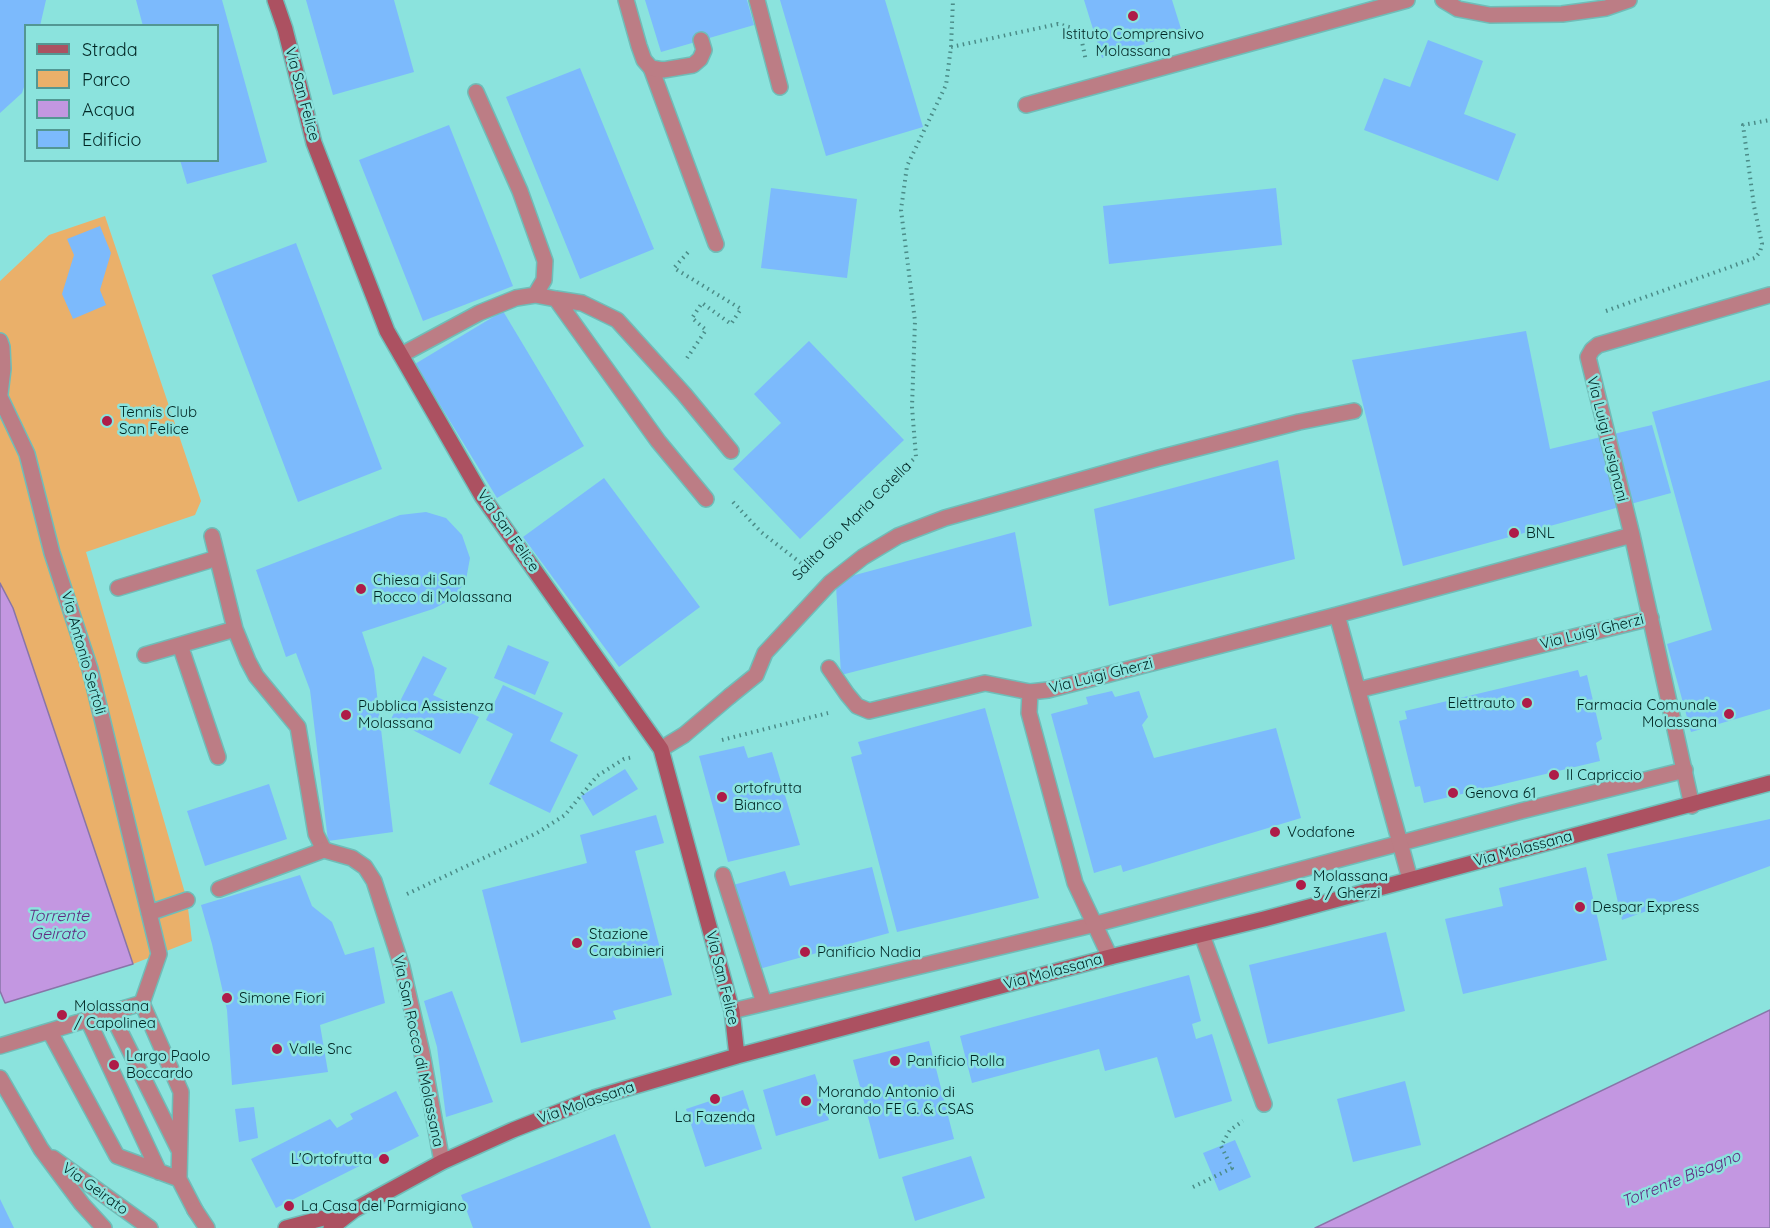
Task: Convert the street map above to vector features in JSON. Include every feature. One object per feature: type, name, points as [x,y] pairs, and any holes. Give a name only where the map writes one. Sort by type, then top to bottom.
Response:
[{"type":"main road","name":"Via San Felice","points":[[275,0],[285,29],[314,142],[387,331],[482,496],[661,749],[732,1011],[737,1056]]},
{"type":"main road","name":"Via Molassana","points":[[331,1228],[354,1210],[442,1162],[513,1130],[594,1098],[737,1056],[1692,806],[1770,783]]},
{"type":"main road","name":"Via Molassana","points":[[286,1228],[354,1210]]},
{"type":"street","points":[[626,0],[644,60],[651,68],[716,244]]},
{"type":"street","points":[[757,0],[780,87]]},
{"type":"street","points":[[1026,105],[1407,0]]},
{"type":"street","points":[[1443,0],[1458,9],[1490,15],[1562,14],[1606,8],[1629,0]]},
{"type":"street","points":[[651,68],[663,70],[693,65],[700,59],[704,50],[701,40]]},
{"type":"street","points":[[476,92],[520,191],[545,261],[544,280],[535,295]]},
{"type":"street","points":[[401,355],[479,313],[516,298],[535,295],[582,303],[617,320],[684,394],[731,451]]},
{"type":"street","name":"Via Luigi Lusignani","points":[[1632,535],[1589,367],[1588,357],[1592,350],[1598,345],[1770,295]]},
{"type":"street","points":[[555,299],[658,441],[706,499]]},
{"type":"street","points":[[0,340],[3,369],[0,396]]},
{"type":"street","name":"Via Antonio Sertoli","points":[[0,396],[27,454],[52,553],[90,669],[159,954],[142,1003]]},
{"type":"street","points":[[661,749],[684,735],[756,675],[765,653],[830,583],[863,557],[898,536],[945,518],[1160,458],[1354,411]]},
{"type":"street","name":"Via Luigi Gherzi","points":[[1110,957],[1075,883],[1063,844],[1029,713],[1030,692],[1048,690],[1337,615],[1632,535],[1692,806]]},
{"type":"street","points":[[212,536],[235,630],[256,676],[289,714],[297,727],[316,834],[324,850],[219,889]]},
{"type":"street","points":[[118,588],[217,558]]},
{"type":"street","points":[[1337,615],[1410,879]]},
{"type":"street","name":"Via Luigi Gherzi","points":[[1358,690],[1651,618]]},
{"type":"street","points":[[145,655],[235,630]]},
{"type":"street","points":[[180,645],[218,757]]},
{"type":"street","points":[[829,668],[857,706],[868,711],[985,682],[1030,692]]},
{"type":"street","points":[[732,1011],[1096,924],[1685,770]]},
{"type":"street","name":"Via San Rocco di Molassana","points":[[324,850],[352,858],[365,867],[374,881],[402,967],[422,1053],[442,1162]]},
{"type":"street","points":[[723,875],[764,1003]]},
{"type":"street","points":[[149,913],[187,900]]},
{"type":"street","points":[[1202,935],[1264,1104]]},
{"type":"street","points":[[0,1046],[142,1003],[181,1092],[179,1179],[207,1228]]},
{"type":"street","points":[[111,1013],[179,1151]]},
{"type":"street","points":[[88,1020],[159,1172]]},
{"type":"street","points":[[51,1032],[117,1156],[179,1179]]},
{"type":"street","name":"Via Geirato","points":[[0,1078],[41,1149],[82,1204],[104,1228]]},
{"type":"street","name":"Via Geirato","points":[[41,1149],[150,1228]]},
{"type":"path","name":"Salita Gio Maria Cotella","points":[[822,552],[916,457],[912,407],[915,321],[901,210],[907,166],[946,85],[951,47],[953,0]]},
{"type":"path","points":[[951,47],[1058,24],[1073,28],[1080,37],[1093,87]]},
{"type":"path","points":[[1608,342],[1602,314],[1755,258],[1760,252],[1762,244],[1754,206],[1743,125],[1770,120]]},
{"type":"path","points":[[678,352],[687,359],[706,330],[692,318],[702,303],[731,324],[741,309],[674,268],[710,228]]},
{"type":"path","name":"Salita Gio Maria Cotella","points":[[729,498],[761,532],[806,567],[814,560]]},
{"type":"path","points":[[715,742],[857,706]]},
{"type":"path","points":[[382,906],[537,833],[566,814],[597,776],[624,759],[661,749]]},
{"type":"path","points":[[1193,1187],[1232,1168],[1221,1146],[1230,1130]]},
{"type":"green space","points":[[105,216],[201,501],[195,515],[86,552],[187,900],[192,941],[133,964],[13,608],[0,583],[0,281],[49,235]]},
{"type":"water","name":"Torrente Geirato","points":[[0,583],[13,608],[133,964],[5,1003],[0,991]]},
{"type":"water","name":"Torrente Bisagno","points":[[1770,1010],[1770,1228],[1315,1228]]},
{"type":"building","points":[[0,0],[46,0],[40,24],[24,24],[24,87],[22,93],[0,113]]},
{"type":"building","points":[[136,0],[222,0],[267,162],[187,184],[181,162],[219,162],[219,24],[142,24]]},
{"type":"building","points":[[306,0],[394,0],[414,72],[333,95]]},
{"type":"building","points":[[645,0],[747,0],[754,25],[661,52]]},
{"type":"building","points":[[780,0],[885,0],[923,127],[826,156]]},
{"type":"building","name":"Istituto Comprensivo Molassana","points":[[1084,0],[1172,0],[1182,32],[1102,58]]},
{"type":"building","points":[[1428,40],[1483,61],[1464,114],[1516,134],[1498,181],[1364,130],[1384,78],[1410,87]]},
{"type":"building","points":[[580,68],[654,249],[580,279],[506,97]]},
{"type":"building","points":[[449,125],[513,286],[423,321],[359,160]]},
{"type":"building","points":[[771,188],[857,199],[847,278],[761,268]]},
{"type":"building","points":[[1276,188],[1282,245],[1109,264],[1103,206]]},
{"type":"building","points":[[100,226],[111,253],[100,290],[106,305],[73,319],[62,294],[74,255],[67,239]]},
{"type":"building","points":[[296,243],[382,469],[298,502],[212,275]]},
{"type":"building","points":[[503,311],[584,446],[497,498],[415,364]]},
{"type":"building","points":[[1526,331],[1550,449],[1652,425],[1671,493],[1403,566],[1352,360]]},
{"type":"building","points":[[809,341],[904,440],[800,539],[733,469],[781,423],[754,394]]},
{"type":"building","points":[[1770,380],[1770,709],[1691,732],[1667,644],[1712,630],[1652,412]]},
{"type":"building","points":[[1278,460],[1295,559],[1109,606],[1094,509]]},
{"type":"building","points":[[604,478],[700,607],[619,667],[523,537]]},
{"type":"building","points":[[426,512],[446,518],[462,535],[470,558],[466,580],[454,598],[433,609],[362,632],[374,669],[393,832],[328,841],[310,690],[296,653],[286,657],[256,570],[400,515]]},
{"type":"building","points":[[1015,532],[1032,626],[841,675],[836,585],[842,584],[844,578]]},
{"type":"building","points":[[508,645],[549,662],[535,695],[494,678]]},
{"type":"building","points":[[423,656],[447,668],[433,695],[479,717],[460,754],[391,719]]},
{"type":"building","points":[[1578,670],[1580,677],[1587,675],[1602,739],[1596,743],[1600,761],[1424,803],[1420,786],[1415,787],[1399,721],[1407,719],[1405,711]]},
{"type":"building","points":[[503,685],[563,713],[550,741],[578,755],[550,813],[489,784],[513,734],[486,720]]},
{"type":"building","points":[[1112,691],[1115,697],[1139,691],[1148,717],[1142,725],[1154,758],[1276,728],[1301,818],[1123,872],[1121,865],[1094,873],[1051,714],[1088,704],[1086,697]]},
{"type":"building","points":[[985,708],[1039,898],[897,932],[851,757],[862,754],[858,742]]},
{"type":"building","points":[[744,746],[748,758],[772,752],[800,845],[728,862],[699,756]]},
{"type":"building","points":[[625,769],[638,789],[593,816],[581,796]]},
{"type":"building","points":[[269,784],[287,839],[205,866],[187,811]]},
{"type":"building","name":"Stazione Carabinieri","points":[[656,815],[664,843],[635,851],[672,995],[613,1011],[616,1019],[521,1043],[482,890],[587,863],[580,835]]},
{"type":"building","points":[[1770,819],[1770,866],[1622,920],[1607,854]]},
{"type":"building","points":[[872,867],[889,933],[759,969],[733,885],[785,871],[790,886]]},
{"type":"building","points":[[1586,867],[1607,960],[1463,994],[1445,919],[1503,906],[1499,888]]},
{"type":"building","points":[[300,875],[312,906],[332,922],[345,955],[374,947],[385,1003],[320,1025],[328,1072],[232,1085],[227,1010],[201,905]]},
{"type":"building","points":[[1386,932],[1405,1011],[1268,1044],[1249,965]]},
{"type":"building","points":[[1189,975],[1201,1021],[1192,1024],[1196,1039],[1212,1034],[1232,1101],[1175,1118],[1157,1057],[1105,1071],[1099,1049],[972,1083],[960,1036]]},
{"type":"building","points":[[452,991],[493,1102],[446,1117],[437,1047],[424,1001]]},
{"type":"building","points":[[929,1041],[954,1139],[879,1159],[853,1060]]},
{"type":"building","points":[[815,1074],[829,1120],[776,1136],[763,1090]]},
{"type":"building","points":[[1405,1081],[1421,1145],[1353,1162],[1337,1099]]},
{"type":"building","points":[[743,1090],[762,1149],[705,1167],[686,1109]]},
{"type":"building","points":[[396,1091],[419,1136],[276,1208],[251,1159],[330,1119],[337,1128],[353,1119],[350,1114]]},
{"type":"building","points":[[254,1107],[258,1138],[239,1142],[235,1109]]},
{"type":"building","points":[[615,1134],[651,1228],[473,1228],[461,1195]]},
{"type":"building","points":[[1235,1140],[1251,1177],[1219,1191],[1203,1153]]},
{"type":"building","points":[[971,1156],[985,1198],[915,1221],[902,1177]]},
{"type":"building","points":[[0,1199],[14,1228],[0,1228]]},
{"type":"place","name":"Istituto Comprensivo Molassana","points":[[1133,16]]},
{"type":"place","name":"Tennis Club San Felice","points":[[107,421]]},
{"type":"place","name":"BNL","points":[[1514,533]]},
{"type":"place","name":"Chiesa di San Rocco di Molassana","points":[[361,589]]},
{"type":"place","name":"Elettrauto","points":[[1527,703]]},
{"type":"place","name":"Farmacia Comunale Molassana","points":[[1729,714]]},
{"type":"place","name":"Pubblica Assistenza Molassana","points":[[346,715]]},
{"type":"place","name":"Il Capriccio","points":[[1554,775]]},
{"type":"place","name":"Genova 61","points":[[1453,793]]},
{"type":"place","name":"ortofrutta Bianco","points":[[722,797]]},
{"type":"place","name":"Vodafone","points":[[1275,832]]},
{"type":"place","name":"Molassana 3 / Gherzi","points":[[1301,885]]},
{"type":"place","name":"Despar Express","points":[[1580,907]]},
{"type":"place","name":"Stazione Carabinieri","points":[[577,943]]},
{"type":"place","name":"Panificio Nadia","points":[[805,952]]},
{"type":"place","name":"Simone Fiori","points":[[227,998]]},
{"type":"place","name":"Molassana / Capolinea","points":[[62,1015]]},
{"type":"place","name":"Valle Snc","points":[[277,1049]]},
{"type":"place","name":"Panificio Rolla","points":[[895,1061]]},
{"type":"place","name":"Largo Paolo Boccardo","points":[[114,1065]]},
{"type":"place","name":"La Fazenda","points":[[715,1099]]},
{"type":"place","name":"Morando Antonio di Morando FE G. & CSAS","points":[[806,1101]]},
{"type":"place","name":"L'Ortofrutta","points":[[384,1159]]},
{"type":"place","name":"La Casa del Parmigiano","points":[[289,1206]]}]
